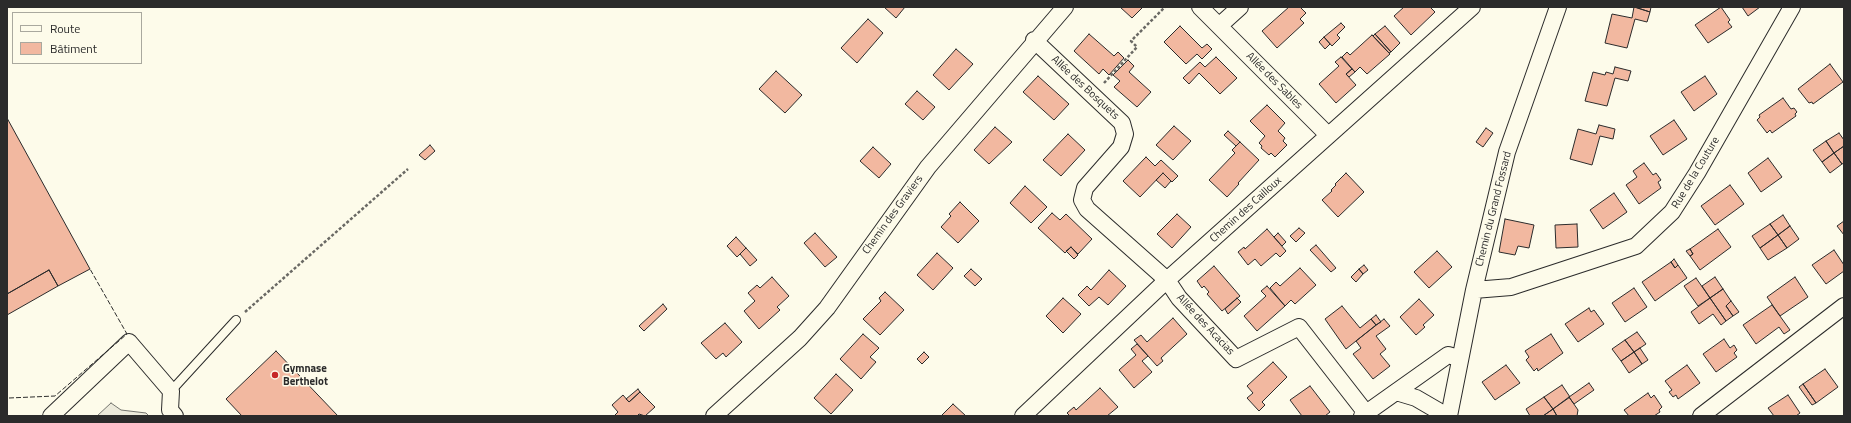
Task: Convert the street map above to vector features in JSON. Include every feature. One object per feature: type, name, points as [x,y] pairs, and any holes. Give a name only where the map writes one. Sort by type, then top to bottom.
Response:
[{"type":"street","name":"Chemin des Graviers","points":[[714,416],[800,338],[826,308],[928,167],[1034,40],[1064,7]]},
{"type":"street","name":"Allée des Sables","points":[[1200,7],[1328,135]]},
{"type":"street","points":[[1219,26],[1240,7]]},
{"type":"street","name":"Chemin des Cailloux","points":[[1023,416],[1167,280],[1472,7]]},
{"type":"street","name":"Chemin du Grand Fossard","points":[[1448,416],[1474,290],[1507,152],[1558,7]]},
{"type":"street","name":"Rue de la Couture","points":[[1474,290],[1511,287],[1636,246],[1672,212],[1697,173],[1792,7]]},
{"type":"street","name":"Allée des Bosquets","points":[[1034,40],[1122,123],[1125,134],[1121,147],[1085,188],[1082,200],[1087,209],[1167,280]]},
{"type":"street","name":"Allée des Acacias","points":[[1167,280],[1179,298],[1236,359],[1299,327],[1364,414]]},
{"type":"street","points":[[1701,416],[1844,306]]},
{"type":"street","points":[[51,416],[129,342],[171,391],[170,410],[175,416]]},
{"type":"street","points":[[1364,414],[1448,355],[1459,358]]},
{"type":"street","points":[[1396,392],[1416,398],[1448,416]]},
{"type":"lane","points":[[171,391],[236,320]]},
{"type":"path","points":[[1092,96],[1137,47],[1131,41],[1165,7]]},
{"type":"path","points":[[236,320],[408,169]]},
{"type":"shaded area","points":[[111,403],[121,410],[146,413],[149,416],[97,416]]},
{"type":"building","points":[[884,7],[905,7],[896,18]]},
{"type":"building","points":[[1120,7],[1143,7],[1132,18]]},
{"type":"building","points":[[1289,7],[1300,7],[1306,13],[1300,19],[1304,23],[1277,48],[1262,31]]},
{"type":"building","points":[[1404,7],[1430,7],[1435,12],[1411,35],[1394,16]]},
{"type":"building","points":[[1634,7],[1650,12],[1647,22],[1635,19],[1627,48],[1605,43],[1612,14],[1632,18]]},
{"type":"building","points":[[1635,7],[1651,7],[1650,12]]},
{"type":"building","points":[[1721,7],[1730,20],[1728,22],[1732,27],[1708,43],[1695,25]]},
{"type":"building","points":[[1742,7],[1760,7],[1748,16]]},
{"type":"building","points":[[868,19],[883,33],[857,63],[841,48]]},
{"type":"building","points":[[1341,23],[1345,27],[1337,35],[1340,38],[1332,46],[1324,37]]},
{"type":"building","points":[[1180,26],[1202,48],[1207,44],[1212,49],[1202,59],[1197,54],[1186,64],[1164,42]]},
{"type":"building","points":[[1385,26],[1400,43],[1391,52],[1375,34]]},
{"type":"building","points":[[1089,34],[1114,56],[1118,52],[1124,58],[1109,75],[1103,69],[1099,74],[1074,51]]},
{"type":"building","points":[[1375,34],[1391,52],[1389,53],[1373,36]]},
{"type":"building","points":[[1372,35],[1390,54],[1367,74],[1360,67],[1355,72],[1342,57],[1347,52],[1350,55]]},
{"type":"building","points":[[1324,37],[1330,44],[1325,49],[1319,42]]},
{"type":"building","points":[[956,49],[973,64],[949,90],[933,75]]},
{"type":"building","points":[[1216,57],[1237,78],[1220,94],[1199,73],[1189,84],[1183,78],[1200,62],[1205,67]]},
{"type":"building","points":[[1341,57],[1352,69],[1346,74],[1356,85],[1336,103],[1319,84],[1339,66],[1335,62]]},
{"type":"building","points":[[1128,60],[1134,66],[1129,72],[1151,92],[1137,107],[1114,87],[1120,81],[1113,75]]},
{"type":"building","points":[[1830,64],[1843,82],[1813,104],[1812,102],[1809,103],[1798,89]]},
{"type":"building","points":[[1615,67],[1631,71],[1628,81],[1615,78],[1607,106],[1585,101],[1593,72],[1605,75],[1606,72],[1613,74]]},
{"type":"building","points":[[1352,69],[1355,72],[1349,77],[1346,74]]},
{"type":"building","points":[[776,71],[802,95],[785,113],[759,89]]},
{"type":"building","points":[[1038,76],[1069,104],[1054,120],[1023,92]]},
{"type":"building","points":[[1705,76],[1717,94],[1694,111],[1681,92]]},
{"type":"building","points":[[917,91],[935,107],[923,120],[905,104]]},
{"type":"building","points":[[1783,98],[1791,109],[1794,108],[1797,112],[1795,114],[1796,116],[1772,133],[1770,130],[1767,133],[1757,120],[1760,117],[1759,115]]},
{"type":"building","points":[[1267,105],[1285,123],[1278,131],[1285,138],[1283,141],[1287,145],[1275,157],[1271,153],[1269,155],[1261,148],[1262,146],[1259,143],[1265,136],[1250,121]]},
{"type":"building","points":[[7,118],[90,269],[58,286],[49,270],[7,294]]},
{"type":"building","points":[[1674,120],[1687,139],[1663,155],[1650,136]]},
{"type":"building","points":[[1599,125],[1615,129],[1613,139],[1600,136],[1592,165],[1570,159],[1578,129],[1596,134]]},
{"type":"building","points":[[1174,126],[1191,141],[1173,160],[1156,145]]},
{"type":"building","points":[[995,127],[1012,142],[989,164],[974,150]]},
{"type":"building","points":[[1486,128],[1493,133],[1483,147],[1476,142]]},
{"type":"building","points":[[1228,131],[1240,142],[1236,146],[1224,135]]},
{"type":"building","points":[[1839,133],[1844,140],[1844,146],[1834,153],[1826,141]]},
{"type":"building","points":[[1068,134],[1085,150],[1061,176],[1043,160]]},
{"type":"building","points":[[1826,141],[1834,153],[1822,162],[1813,150]]},
{"type":"building","points":[[1240,142],[1259,160],[1227,197],[1209,180],[1235,153],[1232,150]]},
{"type":"building","points":[[430,145],[435,151],[425,160],[419,155]]},
{"type":"building","points":[[1844,146],[1844,163],[1842,164],[1834,153]]},
{"type":"building","points":[[873,147],[891,164],[879,178],[860,161]]},
{"type":"building","points":[[1834,153],[1842,164],[1830,173],[1822,162]]},
{"type":"building","points":[[1146,157],[1155,166],[1161,160],[1178,176],[1172,182],[1163,173],[1140,197],[1123,181]]},
{"type":"building","points":[[1768,158],[1782,177],[1761,192],[1748,173]]},
{"type":"building","points":[[1644,163],[1653,175],[1656,173],[1661,180],[1658,182],[1661,188],[1639,204],[1626,185],[1637,177],[1633,171]]},
{"type":"building","points":[[1163,173],[1171,181],[1165,188],[1156,180]]},
{"type":"building","points":[[1346,173],[1364,192],[1338,217],[1322,200],[1332,191],[1331,190],[1336,185],[1335,184]]},
{"type":"building","points":[[1730,185],[1744,204],[1715,225],[1701,206]]},
{"type":"building","points":[[1025,186],[1047,207],[1031,223],[1010,203]]},
{"type":"building","points":[[1614,193],[1627,212],[1603,229],[1590,210]]},
{"type":"building","points":[[960,202],[979,221],[958,243],[941,227],[951,216],[949,214]]},
{"type":"building","points":[[1052,213],[1060,220],[1066,214],[1092,239],[1078,254],[1071,247],[1065,253],[1038,228]]},
{"type":"building","points":[[1177,214],[1191,227],[1172,248],[1157,234]]},
{"type":"building","points":[[1783,215],[1790,226],[1778,235],[1770,224]]},
{"type":"building","points":[[1505,219],[1534,225],[1529,248],[1518,246],[1515,255],[1499,252]]},
{"type":"building","points":[[1844,221],[1844,235],[1837,226]]},
{"type":"building","points":[[1577,224],[1578,247],[1556,248],[1555,225]]},
{"type":"building","points":[[1770,224],[1778,235],[1760,248],[1752,236]]},
{"type":"building","points":[[1790,226],[1799,239],[1787,248],[1778,235]]},
{"type":"building","points":[[1299,228],[1305,233],[1296,242],[1290,236]]},
{"type":"building","points":[[1267,229],[1286,251],[1280,257],[1276,253],[1261,266],[1255,259],[1248,265],[1238,252],[1244,247],[1245,249]]},
{"type":"building","points":[[1718,229],[1731,247],[1700,270],[1690,256],[1693,254],[1690,249]]},
{"type":"building","points":[[815,233],[837,257],[825,267],[804,243]]},
{"type":"building","points":[[1278,233],[1286,242],[1282,246],[1274,237]]},
{"type":"building","points":[[1778,235],[1787,248],[1768,260],[1760,248]]},
{"type":"building","points":[[736,237],[746,248],[737,257],[727,246]]},
{"type":"building","points":[[1316,245],[1336,268],[1331,272],[1310,250]]},
{"type":"building","points":[[1071,247],[1078,255],[1074,259],[1066,251]]},
{"type":"building","points":[[746,248],[757,260],[750,266],[740,254]]},
{"type":"building","points":[[1690,249],[1693,254],[1690,256],[1686,251]]},
{"type":"building","points":[[1834,250],[1844,265],[1844,271],[1826,284],[1812,265]]},
{"type":"building","points":[[1437,251],[1452,267],[1429,288],[1414,272]]},
{"type":"building","points":[[937,253],[953,268],[933,290],[917,275]]},
{"type":"building","points":[[1674,259],[1678,265],[1675,268],[1671,262]]},
{"type":"building","points":[[1671,262],[1675,268],[1678,265],[1687,278],[1655,301],[1642,282]]},
{"type":"building","points":[[1364,265],[1368,270],[1363,274],[1359,269]]},
{"type":"building","points":[[1214,266],[1240,296],[1222,311],[1207,294],[1209,292],[1204,286],[1202,288],[1197,281]]},
{"type":"building","points":[[1300,268],[1316,285],[1295,304],[1291,300],[1285,306],[1270,288],[1276,282],[1280,286]]},
{"type":"building","points":[[971,269],[982,279],[975,286],[964,276]]},
{"type":"building","points":[[1359,269],[1363,274],[1356,282],[1351,277]]},
{"type":"building","points":[[49,270],[58,286],[7,315],[7,294]]},
{"type":"building","points":[[1109,270],[1126,286],[1108,305],[1099,297],[1089,306],[1078,295],[1087,286],[1091,290]]},
{"type":"building","points":[[772,277],[789,296],[777,307],[780,310],[759,329],[744,311],[755,301],[748,293],[757,285],[760,288]]},
{"type":"building","points":[[1715,277],[1723,289],[1710,298],[1702,286]]},
{"type":"building","points":[[1795,277],[1808,297],[1780,316],[1767,297]]},
{"type":"building","points":[[1696,278],[1710,298],[1698,306],[1684,286]]},
{"type":"building","points":[[1267,286],[1285,306],[1257,331],[1244,316],[1266,296],[1261,291]]},
{"type":"building","points":[[1634,288],[1647,307],[1625,322],[1612,303]]},
{"type":"building","points":[[1723,289],[1731,301],[1726,306],[1733,316],[1726,321],[1710,298]]},
{"type":"building","points":[[885,292],[904,310],[880,335],[863,319],[881,301],[879,298]]},
{"type":"building","points":[[1063,298],[1081,314],[1063,333],[1046,316]]},
{"type":"building","points":[[1237,298],[1241,302],[1228,314],[1225,309]]},
{"type":"building","points":[[1710,298],[1726,321],[1721,325],[1713,314],[1699,324],[1691,312]]},
{"type":"building","points":[[1419,299],[1434,315],[1423,325],[1425,327],[1416,335],[1400,317]]},
{"type":"building","points":[[1731,301],[1739,312],[1733,316],[1726,306]]},
{"type":"building","points":[[663,304],[667,309],[644,331],[639,326]]},
{"type":"building","points":[[1772,305],[1790,330],[1784,334],[1779,327],[1756,344],[1743,325]]},
{"type":"building","points":[[1342,306],[1360,328],[1371,319],[1376,325],[1346,349],[1325,319]]},
{"type":"building","points":[[1589,308],[1591,312],[1594,310],[1604,324],[1578,342],[1565,324]]},
{"type":"building","points":[[1376,315],[1381,322],[1376,325],[1371,319]]},
{"type":"building","points":[[1173,318],[1187,334],[1161,358],[1163,361],[1157,366],[1134,340],[1141,335],[1147,342]]},
{"type":"building","points":[[1384,319],[1390,326],[1376,336],[1386,349],[1380,354],[1390,366],[1373,379],[1353,354],[1361,348],[1356,341]]},
{"type":"building","points":[[725,323],[742,342],[726,357],[723,353],[716,359],[701,343]]},
{"type":"building","points":[[1637,332],[1646,344],[1634,352],[1625,340]]},
{"type":"building","points":[[863,334],[879,348],[870,357],[876,362],[861,379],[840,359]]},
{"type":"building","points":[[1551,334],[1563,353],[1538,371],[1537,368],[1534,371],[1526,360],[1529,357],[1525,351]]},
{"type":"building","points":[[1724,339],[1730,348],[1734,345],[1737,350],[1734,353],[1737,357],[1716,372],[1703,354]]},
{"type":"building","points":[[1625,340],[1634,352],[1621,361],[1612,349]]},
{"type":"building","points":[[1137,344],[1148,356],[1142,361],[1152,372],[1134,388],[1119,370],[1136,355],[1131,349]]},
{"type":"building","points":[[1640,348],[1648,360],[1642,364],[1634,352]]},
{"type":"building","name":"Gymnase Berthelot","points":[[276,351],[338,416],[242,416],[226,399]]},
{"type":"building","points":[[924,352],[929,357],[922,364],[917,359]]},
{"type":"building","points":[[1634,352],[1642,364],[1629,373],[1621,361]]},
{"type":"building","points":[[1273,362],[1287,377],[1262,402],[1265,405],[1259,411],[1247,398],[1253,393],[1247,386]]},
{"type":"building","points":[[1506,365],[1520,383],[1495,400],[1482,382]]},
{"type":"building","points":[[1687,365],[1700,383],[1678,399],[1676,395],[1673,397],[1669,392],[1672,390],[1665,381]]},
{"type":"building","points":[[1825,369],[1838,387],[1816,403],[1803,384]]},
{"type":"building","points":[[836,374],[853,390],[831,414],[814,398]]},
{"type":"building","points":[[1589,383],[1594,390],[1574,404],[1569,397]]},
{"type":"building","points":[[1803,384],[1816,403],[1812,405],[1799,387]]},
{"type":"building","points":[[1562,385],[1570,397],[1553,409],[1544,397]]},
{"type":"building","points":[[1310,386],[1330,412],[1325,416],[1302,416],[1290,400]]},
{"type":"building","points":[[1100,388],[1118,407],[1107,416],[1070,416],[1067,413],[1074,407],[1076,410]]},
{"type":"building","points":[[638,389],[640,392],[629,402],[626,399]]},
{"type":"building","points":[[640,392],[655,407],[645,416],[639,414],[637,416],[614,416],[618,412],[612,405],[623,395],[629,402]]},
{"type":"building","points":[[1648,393],[1651,398],[1654,395],[1662,407],[1659,410],[1660,412],[1654,416],[1629,416],[1624,410]]},
{"type":"building","points":[[1788,395],[1800,413],[1796,416],[1774,416],[1768,408]]},
{"type":"building","points":[[1544,397],[1553,409],[1543,416],[1530,416],[1526,409]]},
{"type":"building","points":[[1569,397],[1578,410],[1577,416],[1557,416],[1553,409]]},
{"type":"building","points":[[953,404],[966,416],[941,416]]},
{"type":"building","points":[[1553,409],[1557,416],[1543,416]]},
{"type":"fence","points":[[9,398],[55,396],[127,334],[90,269]]},
{"type":"place","name":"Gymnase Berthelot","points":[[275,375]]}]
